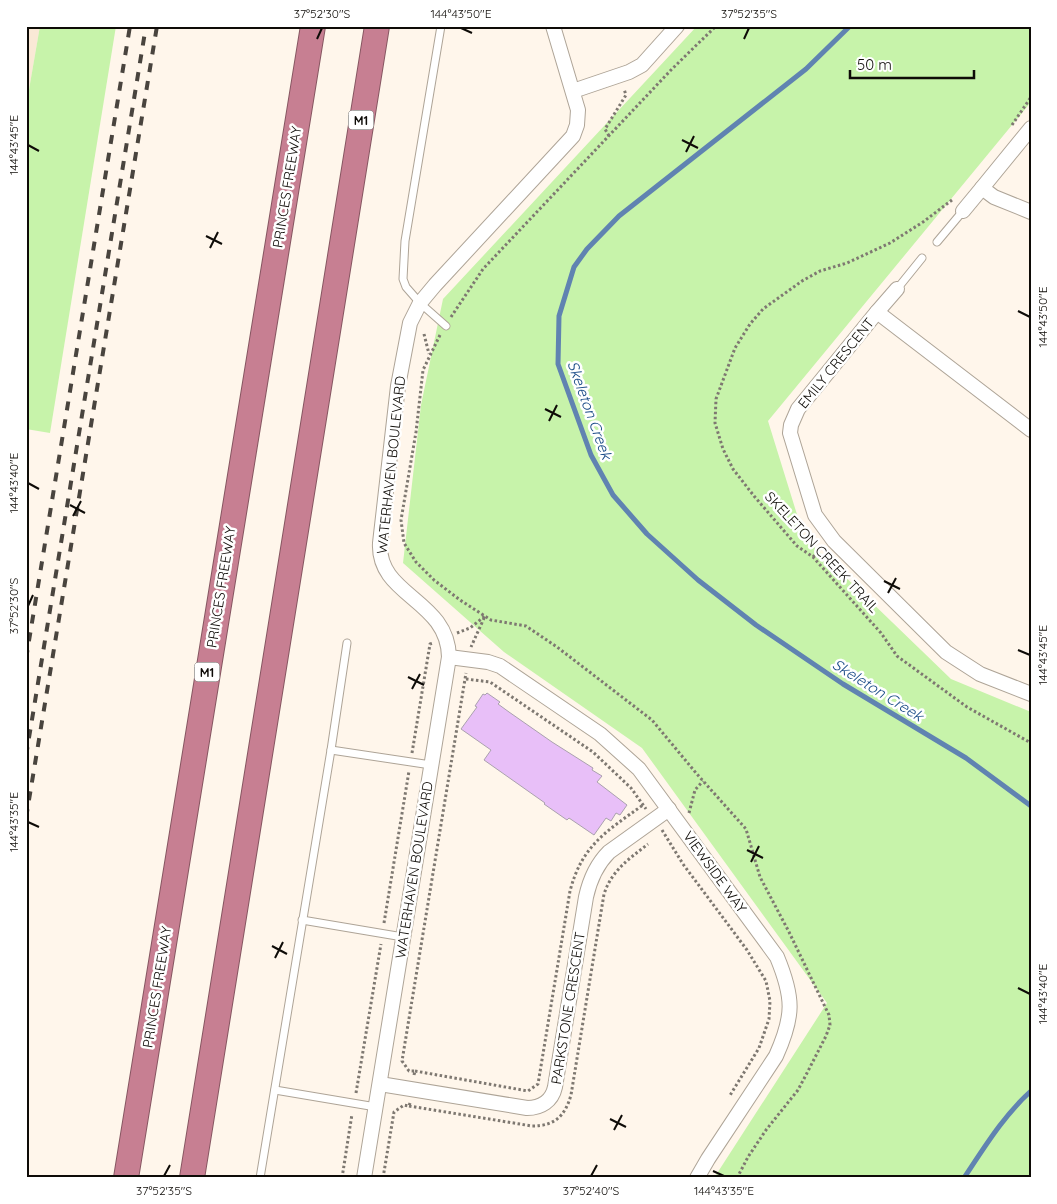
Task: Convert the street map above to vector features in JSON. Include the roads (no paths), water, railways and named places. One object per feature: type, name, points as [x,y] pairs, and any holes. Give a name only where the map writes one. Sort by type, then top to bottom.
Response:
[{"type":"highway","name":"PRINCES FREEWAY","points":[[126,1178],[313,26]]},
{"type":"highway","name":"M1","points":[[192,1178],[377,26]]},
{"type":"street","name":"WATERHAVEN BOULEVARD","points":[[364,1178],[448,657],[446,638],[442,628],[431,614],[388,574],[381,563],[379,552],[402,361],[410,323],[420,303],[573,136],[577,125],[578,110],[553,26]]},
{"type":"street","points":[[573,91],[621,75],[642,64],[677,26]]},
{"type":"street","points":[[963,211],[1031,128]]},
{"type":"street","points":[[982,188],[994,196],[1031,212]]},
{"type":"street","name":"EMILY CRESCENT","points":[[897,289],[798,409],[790,425],[792,442],[815,514],[834,541],[946,652],[980,674],[1031,694]]},
{"type":"street","name":"EMILY CRESCENT","points":[[877,312],[1031,430]]},
{"type":"street","name":"VIEWSIDE WAY","points":[[448,657],[488,662],[507,670],[600,734],[638,769],[777,958],[790,995],[789,1023],[776,1056],[697,1178]]},
{"type":"street","name":"PARKSTONE CRESCENT","points":[[380,1084],[527,1108],[539,1106],[549,1100],[555,1087],[586,897],[592,876],[602,859],[609,852],[669,809]]},
{"type":"lane","points":[[440,26],[405,240],[403,279],[406,287],[420,303],[446,326]]},
{"type":"lane","points":[[937,242],[963,211]]},
{"type":"lane","name":"EMILY CRESCENT","points":[[897,289],[922,258]]},
{"type":"lane","points":[[260,1178],[332,750],[347,643]]},
{"type":"lane","points":[[332,750],[431,765]]},
{"type":"lane","points":[[302,920],[403,937]]},
{"type":"lane","points":[[275,1090],[376,1107]]},
{"type":"waterway","name":"Skeleton Creek","points":[[850,26],[806,69],[619,216],[587,249],[574,267],[559,316],[558,364],[591,455],[613,495],[647,534],[698,580],[756,625],[843,684],[966,758],[1031,806]]},
{"type":"waterway","name":"Skeleton Creek","points":[[964,1178],[1003,1121],[1031,1091]]},
{"type":"railway","points":[[26,659],[130,26]]},
{"type":"railway","points":[[26,756],[146,26]]},
{"type":"railway","points":[[26,818],[157,26]]}]
